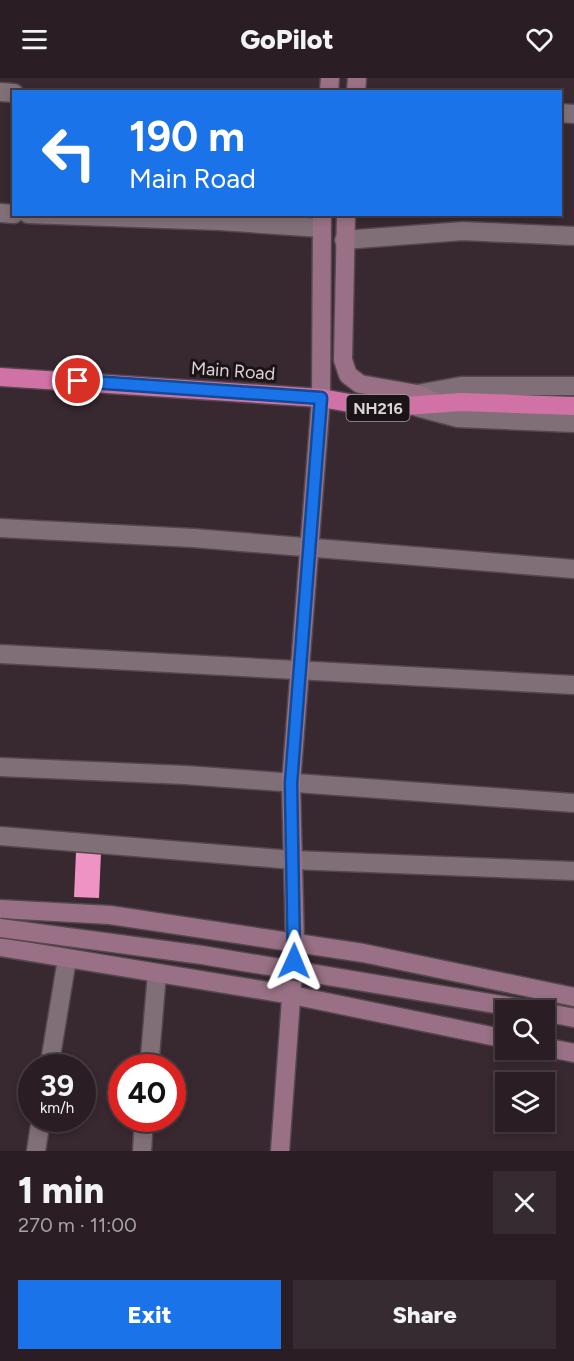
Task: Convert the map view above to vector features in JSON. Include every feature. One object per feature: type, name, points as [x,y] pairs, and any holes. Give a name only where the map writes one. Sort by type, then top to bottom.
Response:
[{"type":"highway","name":"Main Road","points":[[0,377],[321,398],[378,408],[417,400],[574,406]]},
{"type":"street","points":[[92,216],[322,221],[321,398],[291,783],[295,944],[280,1151]]},
{"type":"street","points":[[346,216],[343,360],[348,375],[360,384],[417,400],[458,418],[574,423]]},
{"type":"street","points":[[344,240],[463,231],[574,236]]},
{"type":"street","points":[[417,400],[461,386],[574,386]]},
{"type":"street","points":[[0,528],[192,538],[574,569]]},
{"type":"street","points":[[0,654],[574,685]]},
{"type":"street","points":[[0,767],[185,775],[574,803]]},
{"type":"street","points":[[0,836],[293,860],[574,871]]},
{"type":"street","points":[[0,909],[110,915],[363,953],[574,997]]},
{"type":"street","points":[[0,928],[202,956],[495,1004]]},
{"type":"street","points":[[0,947],[292,995],[495,1037]]},
{"type":"street","points":[[51,1054],[67,958]]},
{"type":"street","points":[[150,1054],[157,973]]},
{"type":"street","points":[[555,1014],[574,1018]]},
{"type":"street","points":[[555,1049],[574,1053]]},
{"type":"street","points":[[36,1151],[39,1132]]},
{"type":"street","points":[[141,1151],[143,1132]]},
{"type":"building","points":[[76,852],[101,853],[99,898],[74,897]]},
{"type":"route","points":[[78,381],[321,398],[291,783],[294,961]]}]
